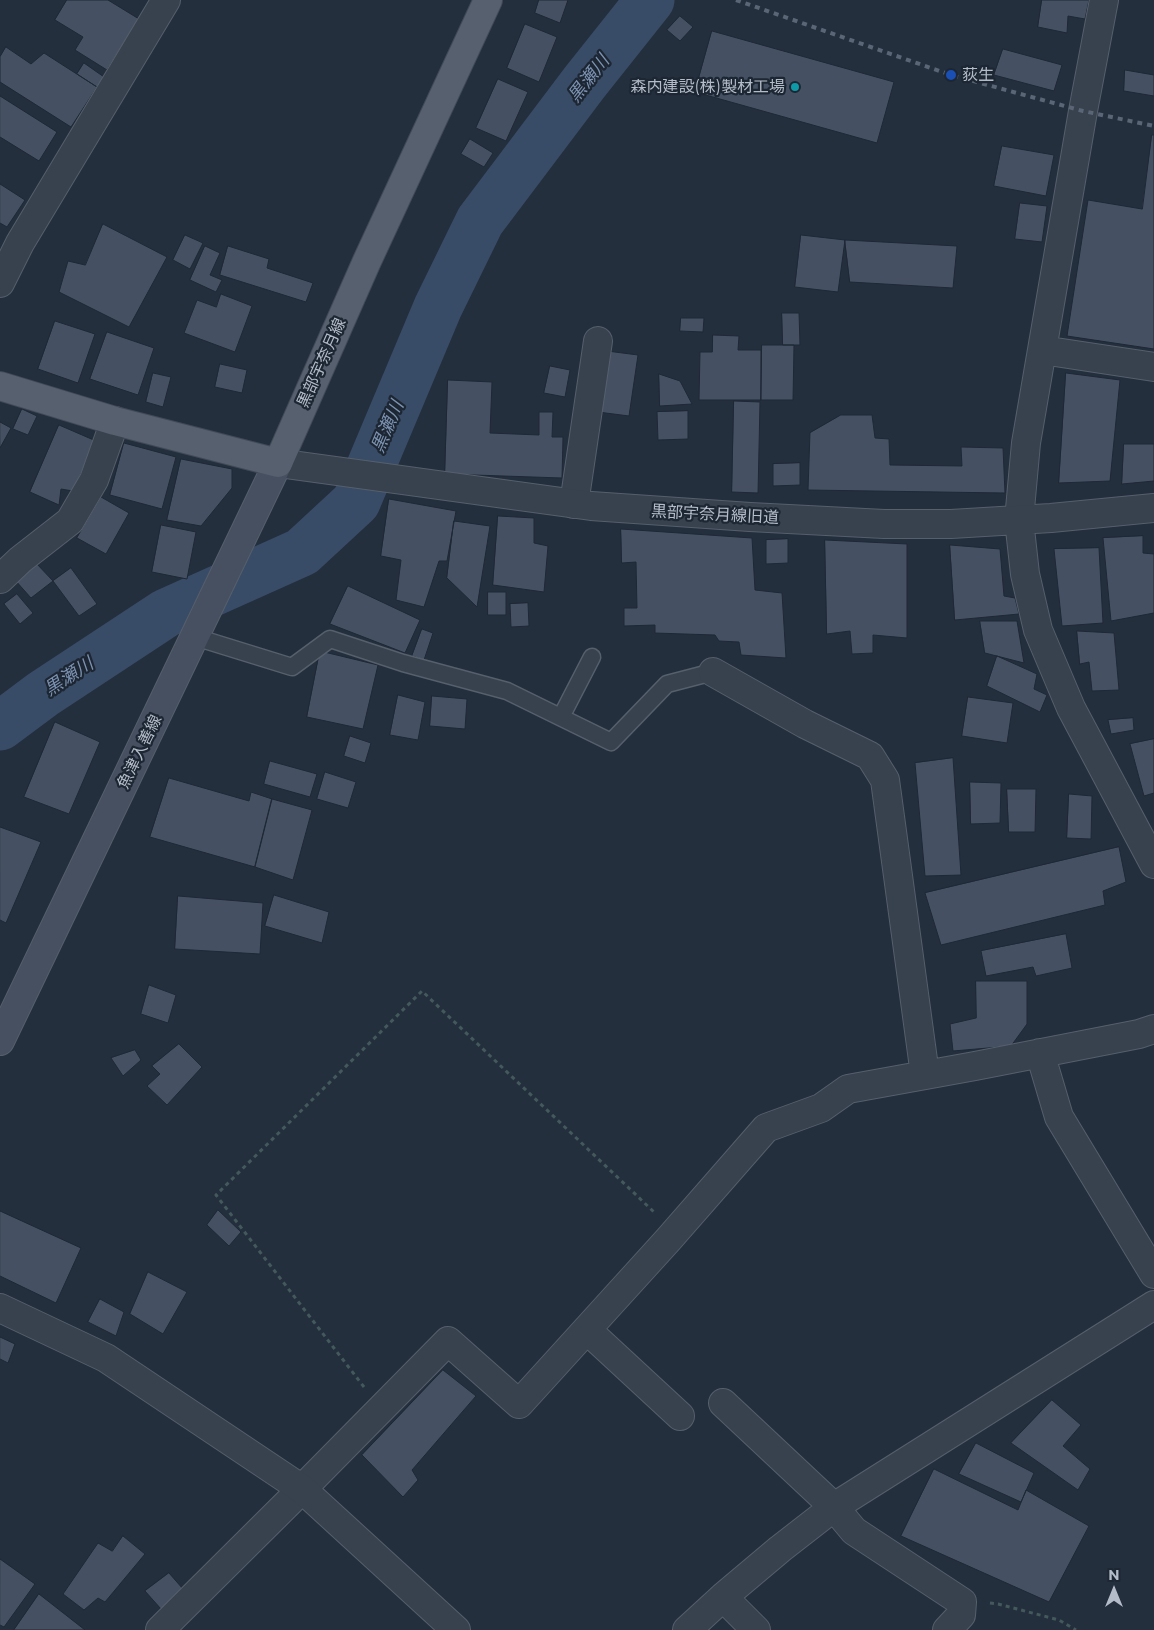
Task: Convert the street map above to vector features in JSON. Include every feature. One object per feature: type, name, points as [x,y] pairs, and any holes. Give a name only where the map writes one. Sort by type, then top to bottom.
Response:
[{"type":"main road","name":"黒部宇奈月線","points":[[278,463],[367,261],[488,0]]},
{"type":"main road","points":[[0,386],[114,422],[278,463]]},
{"type":"main road","name":"魚津入善線","points":[[0,1041],[278,463]]},
{"type":"street","points":[[0,283],[20,243],[166,0]]},
{"type":"street","points":[[1104,0],[1026,443],[1019,520],[1025,574],[1038,630],[1071,708],[1154,864]]},
{"type":"street","points":[[574,504],[598,341]]},
{"type":"street","points":[[1042,350],[1154,368]]},
{"type":"street","points":[[0,579],[20,560],[70,520],[94,480],[114,422]]},
{"type":"street","name":"黒部宇奈月線旧道","points":[[278,463],[574,504],[657,512],[884,524],[952,524],[1154,508]]},
{"type":"street","points":[[713,672],[805,724],[870,756],[885,780],[924,1075]]},
{"type":"street","points":[[160,1630],[448,1341],[519,1404],[675,1232],[766,1128],[821,1108],[848,1089],[1139,1034],[1154,1029]]},
{"type":"street","points":[[1040,1053],[1059,1117],[1154,1274]]},
{"type":"street","points":[[688,1630],[723,1597],[834,1507],[1154,1305]]},
{"type":"street","points":[[0,1308],[106,1358],[302,1489],[456,1630]]},
{"type":"street","points":[[587,1330],[680,1416]]},
{"type":"street","points":[[722,1403],[834,1507],[854,1530],[962,1602],[961,1615],[947,1630]]},
{"type":"street","points":[[723,1597],[756,1630]]},
{"type":"lane","points":[[199,629],[292,667],[330,639],[403,663],[507,691],[611,742],[667,684],[713,672]]},
{"type":"lane","points":[[561,717],[592,657]]},
{"type":"path","points":[[381,1409],[216,1195],[422,991],[675,1232]]},
{"type":"path","points":[[962,1602],[998,1604],[1059,1620],[1076,1630]]},
{"type":"building","points":[[67,0],[108,0],[139,19],[107,70],[75,50],[83,37],[55,20]]},
{"type":"building","points":[[539,0],[568,0],[560,23],[535,13]]},
{"type":"building","points":[[1042,0],[1089,0],[1085,19],[1068,16],[1067,33],[1038,27]]},
{"type":"building","points":[[680,16],[693,27],[680,41],[667,30]]},
{"type":"building","points":[[525,24],[557,37],[539,82],[507,68]]},
{"type":"building","name":"森内建設(株)製材工場","points":[[712,31],[894,82],[877,143],[695,92]]},
{"type":"building","points":[[6,47],[31,64],[44,53],[97,87],[71,127],[0,82],[0,57]]},
{"type":"building","points":[[1003,49],[1062,65],[1054,91],[994,75]]},
{"type":"building","points":[[84,63],[104,77],[97,87],[77,74]]},
{"type":"building","points":[[1125,70],[1154,75],[1154,96],[1124,91]]},
{"type":"building","points":[[498,79],[528,92],[506,141],[476,128]]},
{"type":"building","points":[[0,96],[57,132],[39,161],[0,137]]},
{"type":"building","points":[[1152,135],[1154,135],[1154,349],[1067,336],[1088,200],[1142,209]]},
{"type":"building","points":[[470,139],[493,153],[484,167],[461,154]]},
{"type":"building","points":[[1002,146],[1054,155],[1046,196],[994,186]]},
{"type":"building","points":[[0,184],[25,200],[7,227],[0,223]]},
{"type":"building","points":[[1020,203],[1047,206],[1042,242],[1015,239]]},
{"type":"building","points":[[103,224],[167,257],[129,327],[59,292],[68,261],[85,265]]},
{"type":"building","points":[[185,235],[203,243],[190,269],[173,260]]},
{"type":"building","points":[[801,235],[845,240],[838,292],[795,287]]},
{"type":"building","points":[[845,240],[957,246],[953,288],[850,282]]},
{"type":"building","points":[[205,246],[220,253],[210,275],[222,280],[216,292],[190,280]]},
{"type":"building","points":[[228,246],[269,259],[267,268],[313,283],[306,302],[220,275]]},
{"type":"building","points":[[221,294],[252,306],[235,352],[184,333],[197,300],[216,307]]},
{"type":"building","points":[[782,313],[799,313],[800,345],[783,345]]},
{"type":"building","points":[[681,318],[704,318],[703,332],[680,331]]},
{"type":"building","points":[[55,321],[95,334],[78,383],[38,369]]},
{"type":"building","points":[[107,332],[154,348],[138,395],[90,379]]},
{"type":"building","points":[[713,335],[739,336],[738,350],[761,350],[761,400],[699,400],[700,352],[712,352]]},
{"type":"building","points":[[762,345],[794,345],[793,400],[761,400]]},
{"type":"building","points":[[607,351],[638,355],[629,416],[598,412]]},
{"type":"building","points":[[220,364],[247,370],[242,393],[215,387]]},
{"type":"building","points":[[550,366],[570,370],[565,397],[544,393]]},
{"type":"building","points":[[153,373],[171,377],[163,407],[146,402]]},
{"type":"building","points":[[1066,373],[1120,380],[1110,481],[1059,483]]},
{"type":"building","points":[[659,374],[680,381],[692,404],[660,406]]},
{"type":"building","points":[[448,380],[492,382],[490,433],[539,435],[539,412],[553,412],[552,437],[563,437],[562,478],[445,474]]},
{"type":"building","points":[[734,401],[760,402],[758,493],[732,492]]},
{"type":"building","points":[[22,409],[37,416],[28,435],[13,429]]},
{"type":"building","points":[[688,411],[688,439],[658,440],[657,412]]},
{"type":"building","points":[[841,415],[872,415],[875,438],[889,439],[890,465],[962,466],[961,447],[1003,448],[1005,493],[808,490],[810,433]]},
{"type":"building","points":[[0,422],[11,428],[0,448]]},
{"type":"building","points":[[59,425],[96,441],[73,491],[61,489],[59,505],[30,492]]},
{"type":"building","points":[[124,443],[176,457],[162,509],[110,495]]},
{"type":"building","points":[[1124,444],[1154,444],[1154,481],[1122,484]]},
{"type":"building","points":[[181,459],[232,469],[232,488],[201,526],[167,520]]},
{"type":"building","points":[[800,463],[800,485],[773,486],[773,464]]},
{"type":"building","points":[[101,497],[129,513],[106,554],[77,538]]},
{"type":"building","points":[[389,499],[456,511],[447,561],[439,561],[424,607],[396,600],[401,560],[381,556]]},
{"type":"building","points":[[498,516],[534,518],[534,543],[548,546],[544,592],[493,585]]},
{"type":"building","points":[[454,521],[490,526],[477,607],[447,578]]},
{"type":"building","points":[[161,525],[196,532],[187,579],[152,572]]},
{"type":"building","points":[[621,529],[752,538],[755,590],[782,593],[786,658],[741,655],[739,642],[719,641],[715,635],[655,633],[655,625],[624,626],[624,608],[637,608],[636,562],[622,563]]},
{"type":"building","points":[[1143,536],[1143,553],[1154,554],[1154,613],[1111,621],[1103,538]]},
{"type":"building","points":[[788,539],[788,563],[766,564],[766,540]]},
{"type":"building","points":[[825,540],[907,544],[907,638],[873,635],[873,653],[852,654],[850,631],[827,634]]},
{"type":"building","points":[[950,545],[1000,549],[1004,596],[1015,598],[1019,614],[955,620]]},
{"type":"building","points":[[1099,548],[1103,623],[1062,626],[1054,549]]},
{"type":"building","points":[[36,563],[53,581],[31,598],[15,580]]},
{"type":"building","points":[[71,568],[97,604],[79,616],[53,581]]},
{"type":"building","points":[[348,586],[420,620],[405,653],[330,624]]},
{"type":"building","points":[[488,592],[506,592],[506,615],[488,615]]},
{"type":"building","points":[[17,594],[33,613],[20,624],[4,604]]},
{"type":"building","points":[[528,603],[529,626],[511,627],[510,604]]},
{"type":"building","points":[[980,621],[1017,621],[1024,663],[985,653]]},
{"type":"building","points":[[422,629],[433,633],[424,660],[412,656]]},
{"type":"building","points":[[1077,631],[1114,633],[1119,690],[1092,691],[1089,662],[1080,664]]},
{"type":"building","points":[[320,651],[378,665],[363,729],[307,717]]},
{"type":"building","points":[[997,656],[1037,674],[1034,689],[1047,695],[1040,712],[987,686]]},
{"type":"building","points":[[398,695],[425,702],[418,740],[390,735]]},
{"type":"building","points":[[432,696],[467,699],[465,729],[430,726]]},
{"type":"building","points":[[968,697],[1013,703],[1007,743],[962,736]]},
{"type":"building","points":[[1133,718],[1134,730],[1111,734],[1108,720]]},
{"type":"building","points":[[55,722],[100,742],[69,814],[24,797]]},
{"type":"building","points":[[350,736],[371,743],[365,763],[344,756]]},
{"type":"building","points":[[1154,739],[1154,793],[1144,796],[1130,744]]},
{"type":"building","points":[[953,758],[961,875],[925,876],[915,763]]},
{"type":"building","points":[[270,761],[317,774],[310,797],[264,784]]},
{"type":"building","points":[[325,772],[356,782],[348,808],[317,799]]},
{"type":"building","points":[[169,778],[249,801],[251,792],[272,799],[255,867],[150,837]]},
{"type":"building","points":[[970,782],[1001,783],[1000,823],[971,824]]},
{"type":"building","points":[[1007,789],[1036,789],[1035,832],[1009,832]]},
{"type":"building","points":[[1069,794],[1092,796],[1091,839],[1067,838]]},
{"type":"building","points":[[272,799],[312,810],[293,880],[255,867]]},
{"type":"building","points":[[0,827],[41,842],[6,923],[0,920]]},
{"type":"building","points":[[1119,847],[1126,882],[1103,891],[1105,905],[941,945],[925,893]]},
{"type":"building","points":[[274,895],[329,912],[322,943],[265,926]]},
{"type":"building","points":[[178,896],[263,903],[260,954],[175,949]]},
{"type":"building","points":[[1066,934],[1072,968],[1036,976],[1033,967],[986,976],[981,951]]},
{"type":"building","points":[[976,981],[1027,981],[1027,1024],[1011,1046],[953,1051],[950,1024],[976,1018]]},
{"type":"building","points":[[149,985],[176,995],[168,1023],[141,1014]]},
{"type":"building","points":[[179,1044],[202,1067],[167,1105],[147,1086],[160,1074],[152,1066]]},
{"type":"building","points":[[135,1050],[141,1060],[123,1076],[111,1058]]},
{"type":"building","points":[[218,1210],[241,1232],[229,1246],[207,1225]]},
{"type":"building","points":[[0,1211],[81,1248],[56,1303],[0,1276]]},
{"type":"building","points":[[148,1272],[187,1292],[163,1334],[130,1314]]},
{"type":"building","points":[[100,1299],[124,1312],[116,1336],[88,1322]]},
{"type":"building","points":[[0,1337],[15,1344],[8,1363],[0,1359]]},
{"type":"building","points":[[443,1370],[476,1396],[412,1470],[418,1480],[403,1497],[362,1455]]},
{"type":"building","points":[[1052,1400],[1081,1425],[1063,1446],[1090,1469],[1078,1490],[1011,1443]]},
{"type":"building","points":[[976,1443],[1034,1473],[1021,1502],[959,1474]]},
{"type":"building","points":[[934,1469],[1018,1510],[1026,1490],[1089,1526],[1049,1602],[901,1536]]},
{"type":"building","points":[[123,1536],[145,1554],[105,1602],[98,1598],[84,1610],[63,1594],[98,1543],[112,1551]]},
{"type":"building","points":[[0,1559],[35,1584],[4,1627],[0,1625]]},
{"type":"building","points":[[169,1573],[183,1589],[161,1609],[145,1591]]},
{"type":"building","points":[[39,1594],[85,1630],[14,1630]]},
{"type":"waterway","name":"黒瀬川","points":[[0,726],[43,694],[166,613],[302,552],[356,502],[438,307],[480,221],[584,83],[650,0]]},
{"type":"railway","points":[[736,0],[951,75],[1083,111],[1154,126]]},
{"type":"place","name":"荻生","points":[[951,75]]},
{"type":"place","name":"森内建設(株)製材工場","points":[[795,87]]}]
